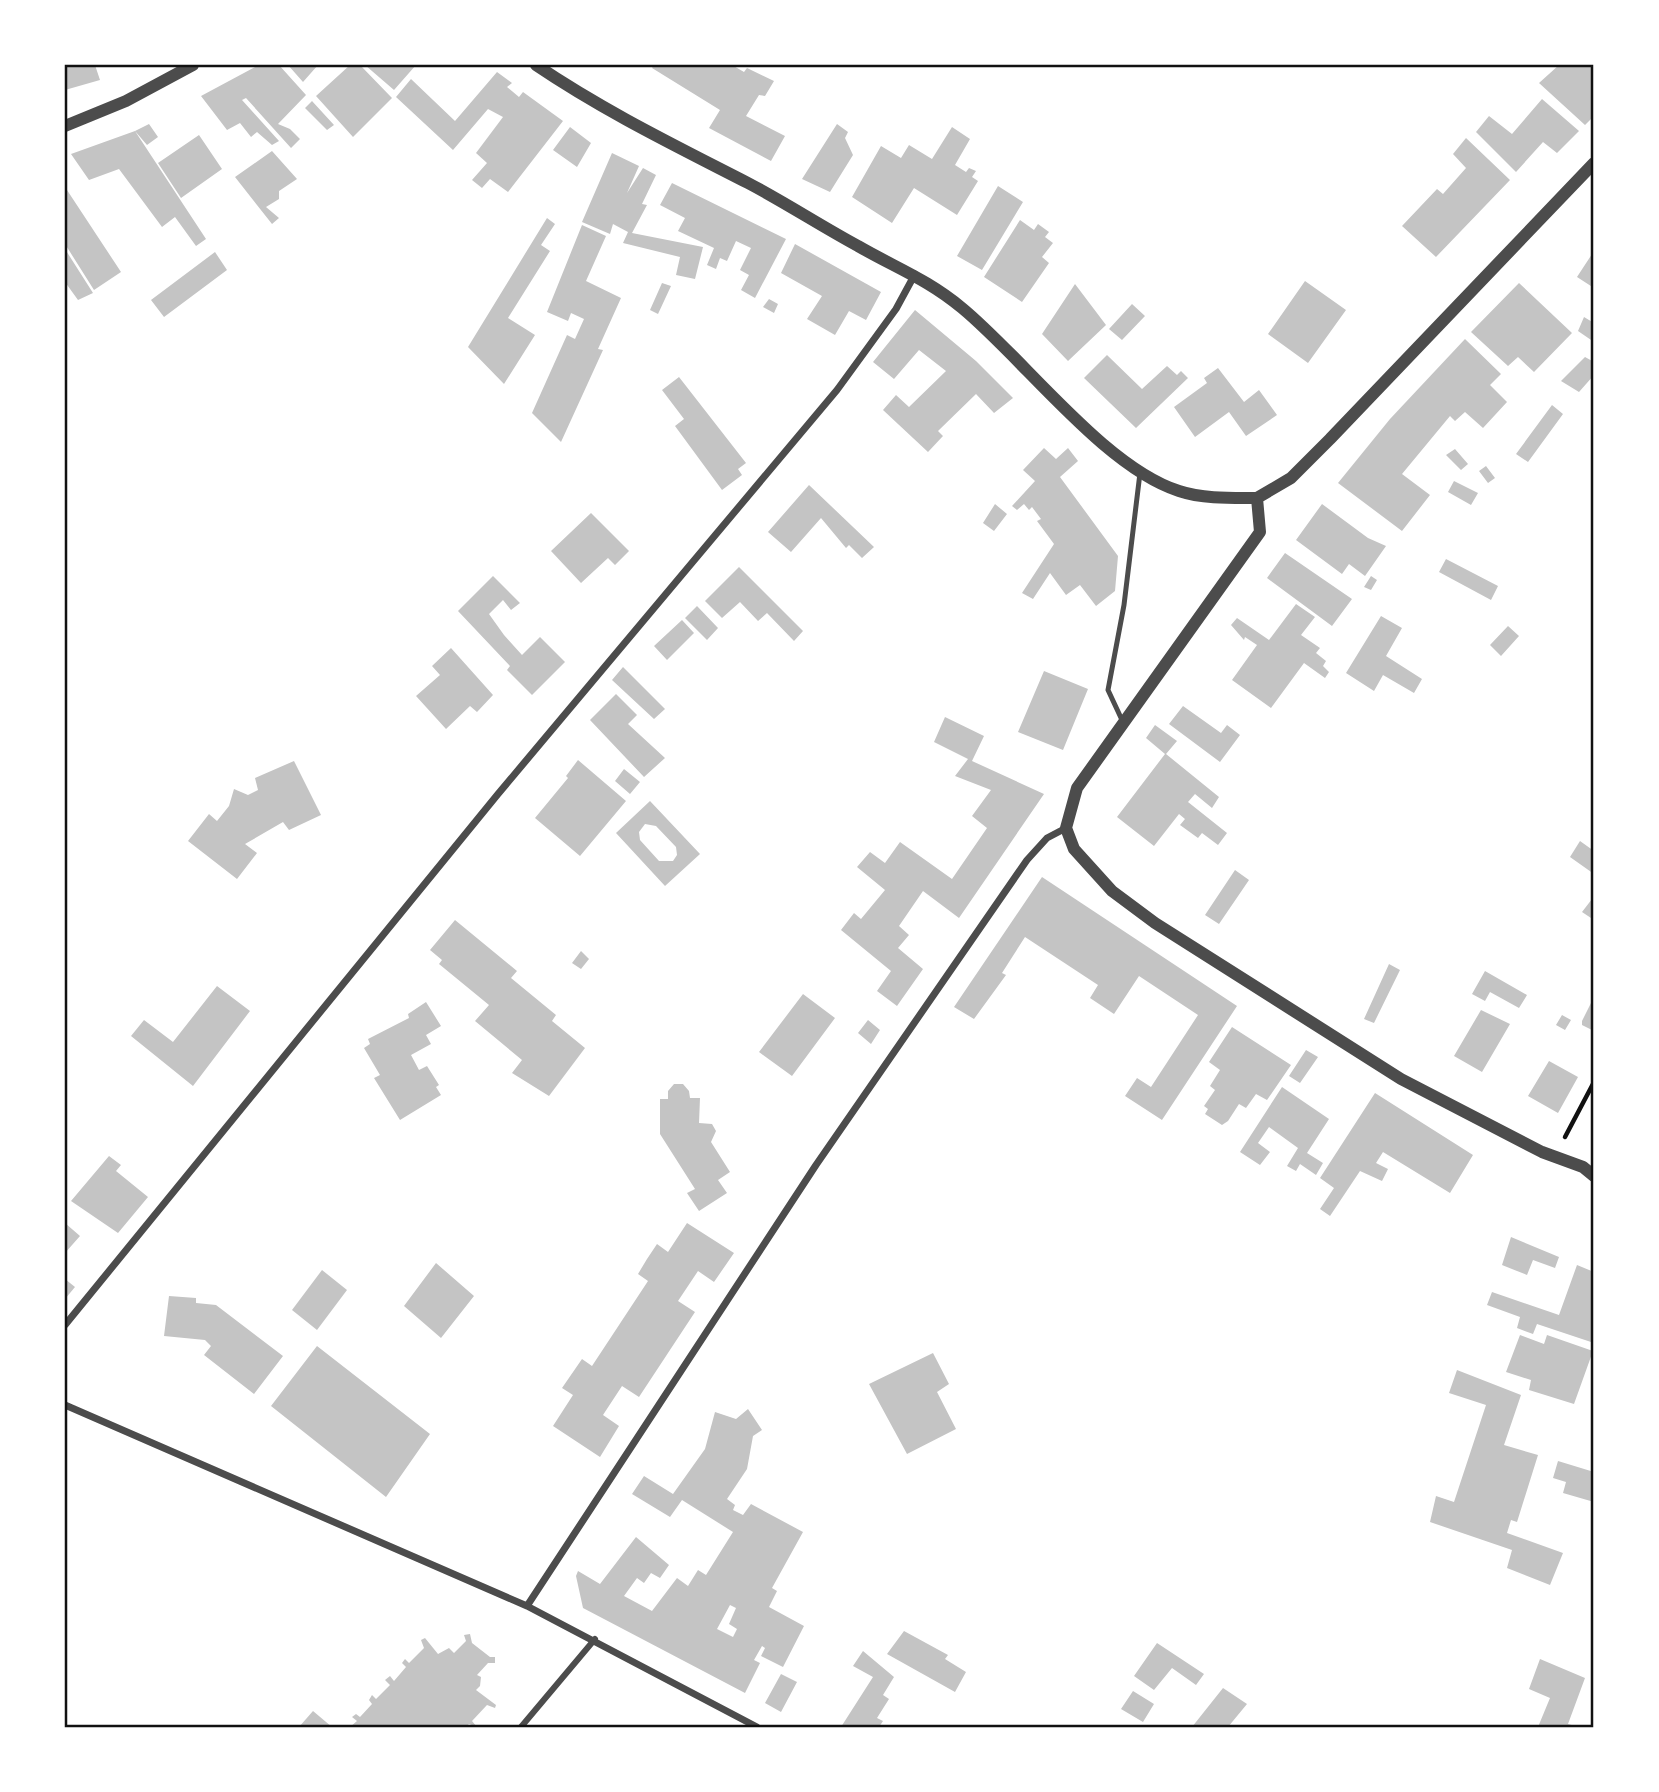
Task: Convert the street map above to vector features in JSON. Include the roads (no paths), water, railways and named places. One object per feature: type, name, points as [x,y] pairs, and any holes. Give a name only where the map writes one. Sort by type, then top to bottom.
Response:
[{"type":"street","points":[[65,125],[126,101],[193,65]]},
{"type":"street","points":[[536,65],[642,131],[751,185],[861,248],[915,274],[963,308],[1106,445],[1140,473],[1179,491],[1221,498],[1257,498],[1291,478],[1594,163]]},
{"type":"street","points":[[65,1325],[498,794],[837,390],[908,290],[915,274]]},
{"type":"street","points":[[1257,498],[1260,532],[1077,788],[1066,828],[1074,849],[1095,875],[1155,923],[1401,1079],[1555,1156],[1583,1167],[1594,1176]]},
{"type":"street","points":[[527,1606],[816,1165],[1019,872],[1047,838],[1066,828]]},
{"type":"street","points":[[65,1405],[527,1606],[595,1639],[757,1727]]},
{"type":"street","points":[[521,1727],[595,1639]]},
{"type":"lane","points":[[1123,722],[1108,690],[1124,605],[1140,473]]}]
